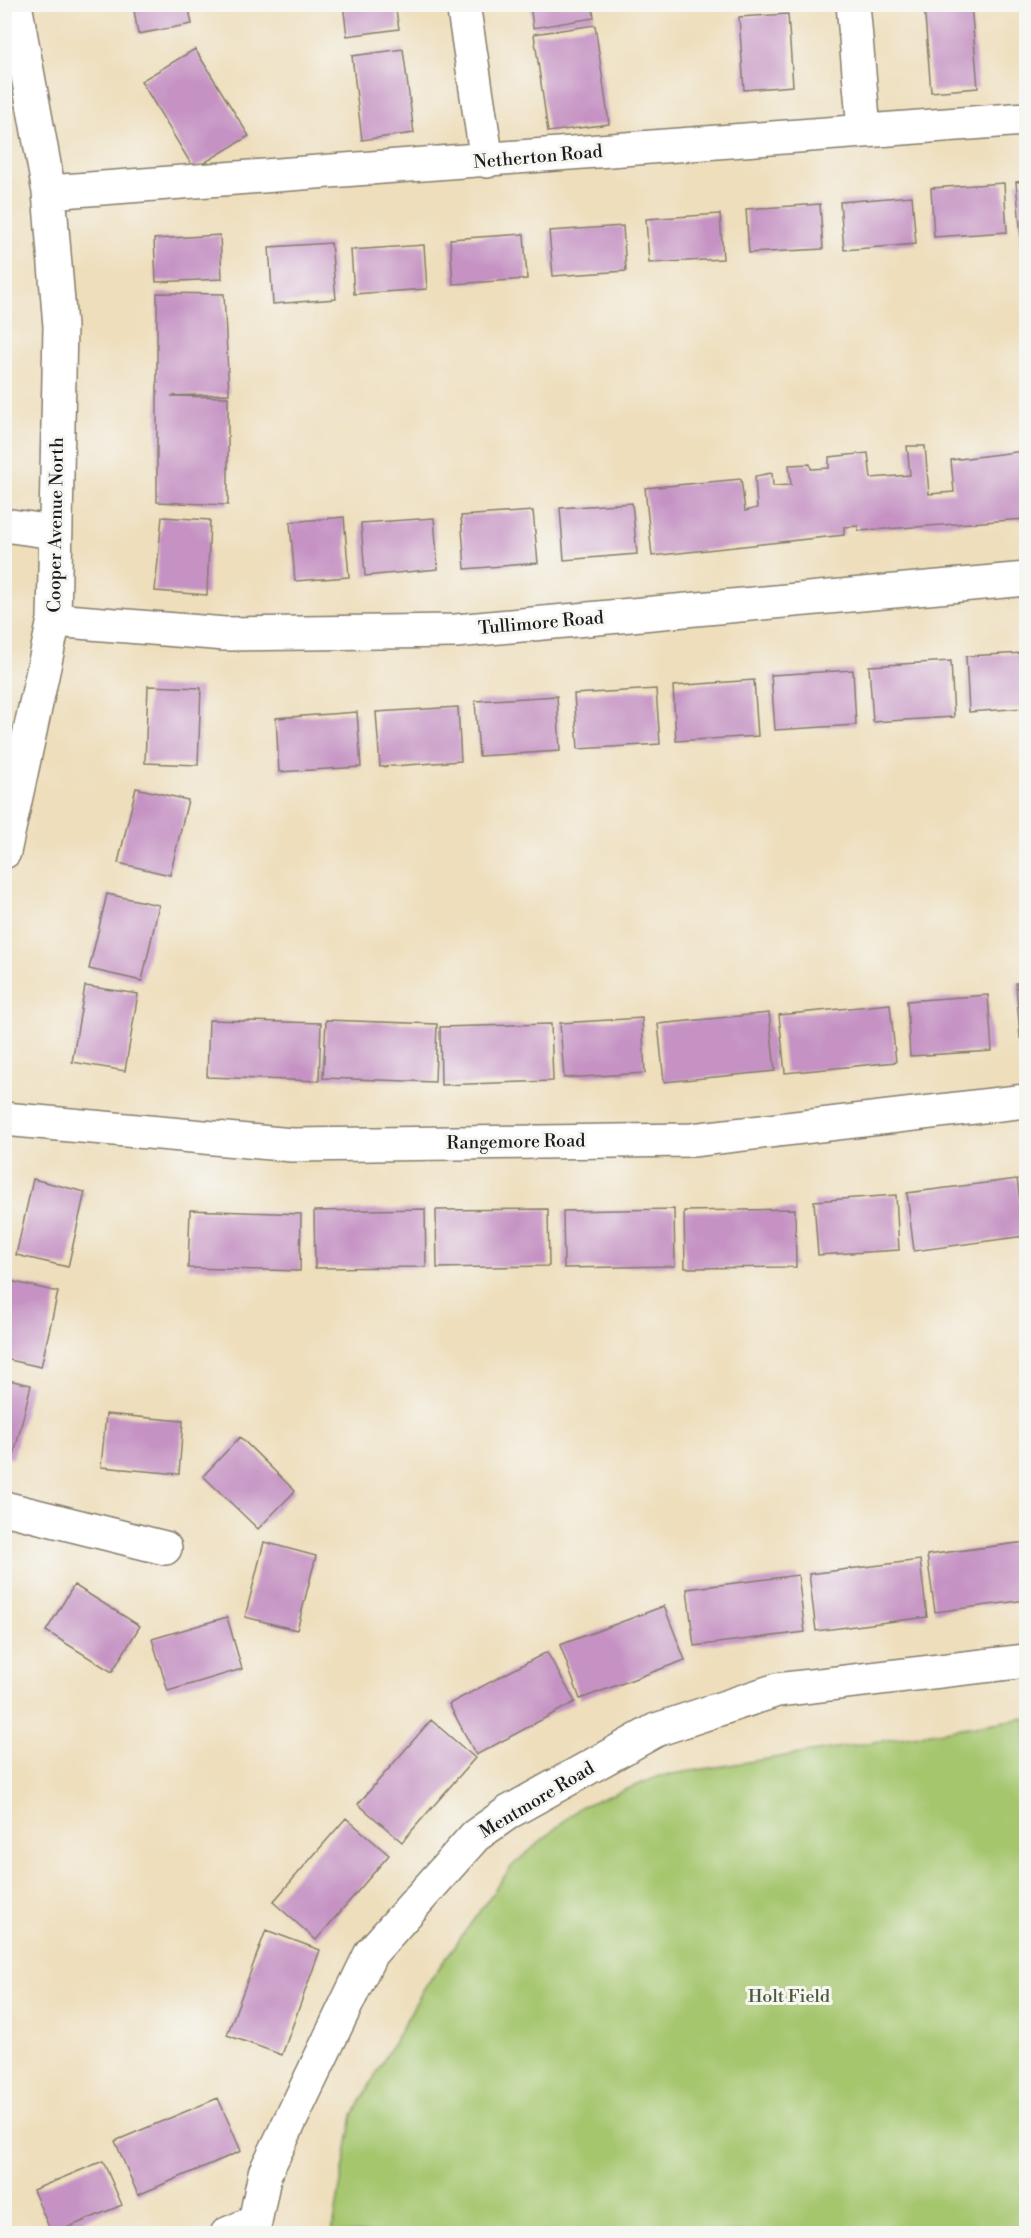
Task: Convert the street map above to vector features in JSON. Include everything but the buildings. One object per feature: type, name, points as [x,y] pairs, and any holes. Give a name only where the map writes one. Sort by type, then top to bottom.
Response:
[{"type":"street","name":"Cooper Avenue North","points":[[4,852],[54,620],[60,326],[49,192],[15,4]]},
{"type":"street","points":[[463,4],[487,161]]},
{"type":"street","points":[[853,4],[864,130]]},
{"type":"street","name":"Netherton Road","points":[[49,192],[1026,119]]},
{"type":"street","points":[[4,525],[54,532]]},
{"type":"street","name":"Tullimore Road","points":[[54,620],[225,634],[456,631],[1026,579]]},
{"type":"street","name":"Rangemore Road","points":[[4,1119],[292,1144],[692,1140],[1026,1101]]},
{"type":"street","points":[[4,1508],[165,1548]]},
{"type":"street","name":"Mentmore Road","points":[[247,2230],[265,2173],[371,1953],[475,1836],[509,1812],[656,1730],[777,1690],[1026,1661]]},
{"type":"green space","name":"Holt Field","points":[[1026,1718],[1026,2233],[332,2233],[353,2115],[423,1990],[512,1866],[580,1807],[660,1776]]}]
